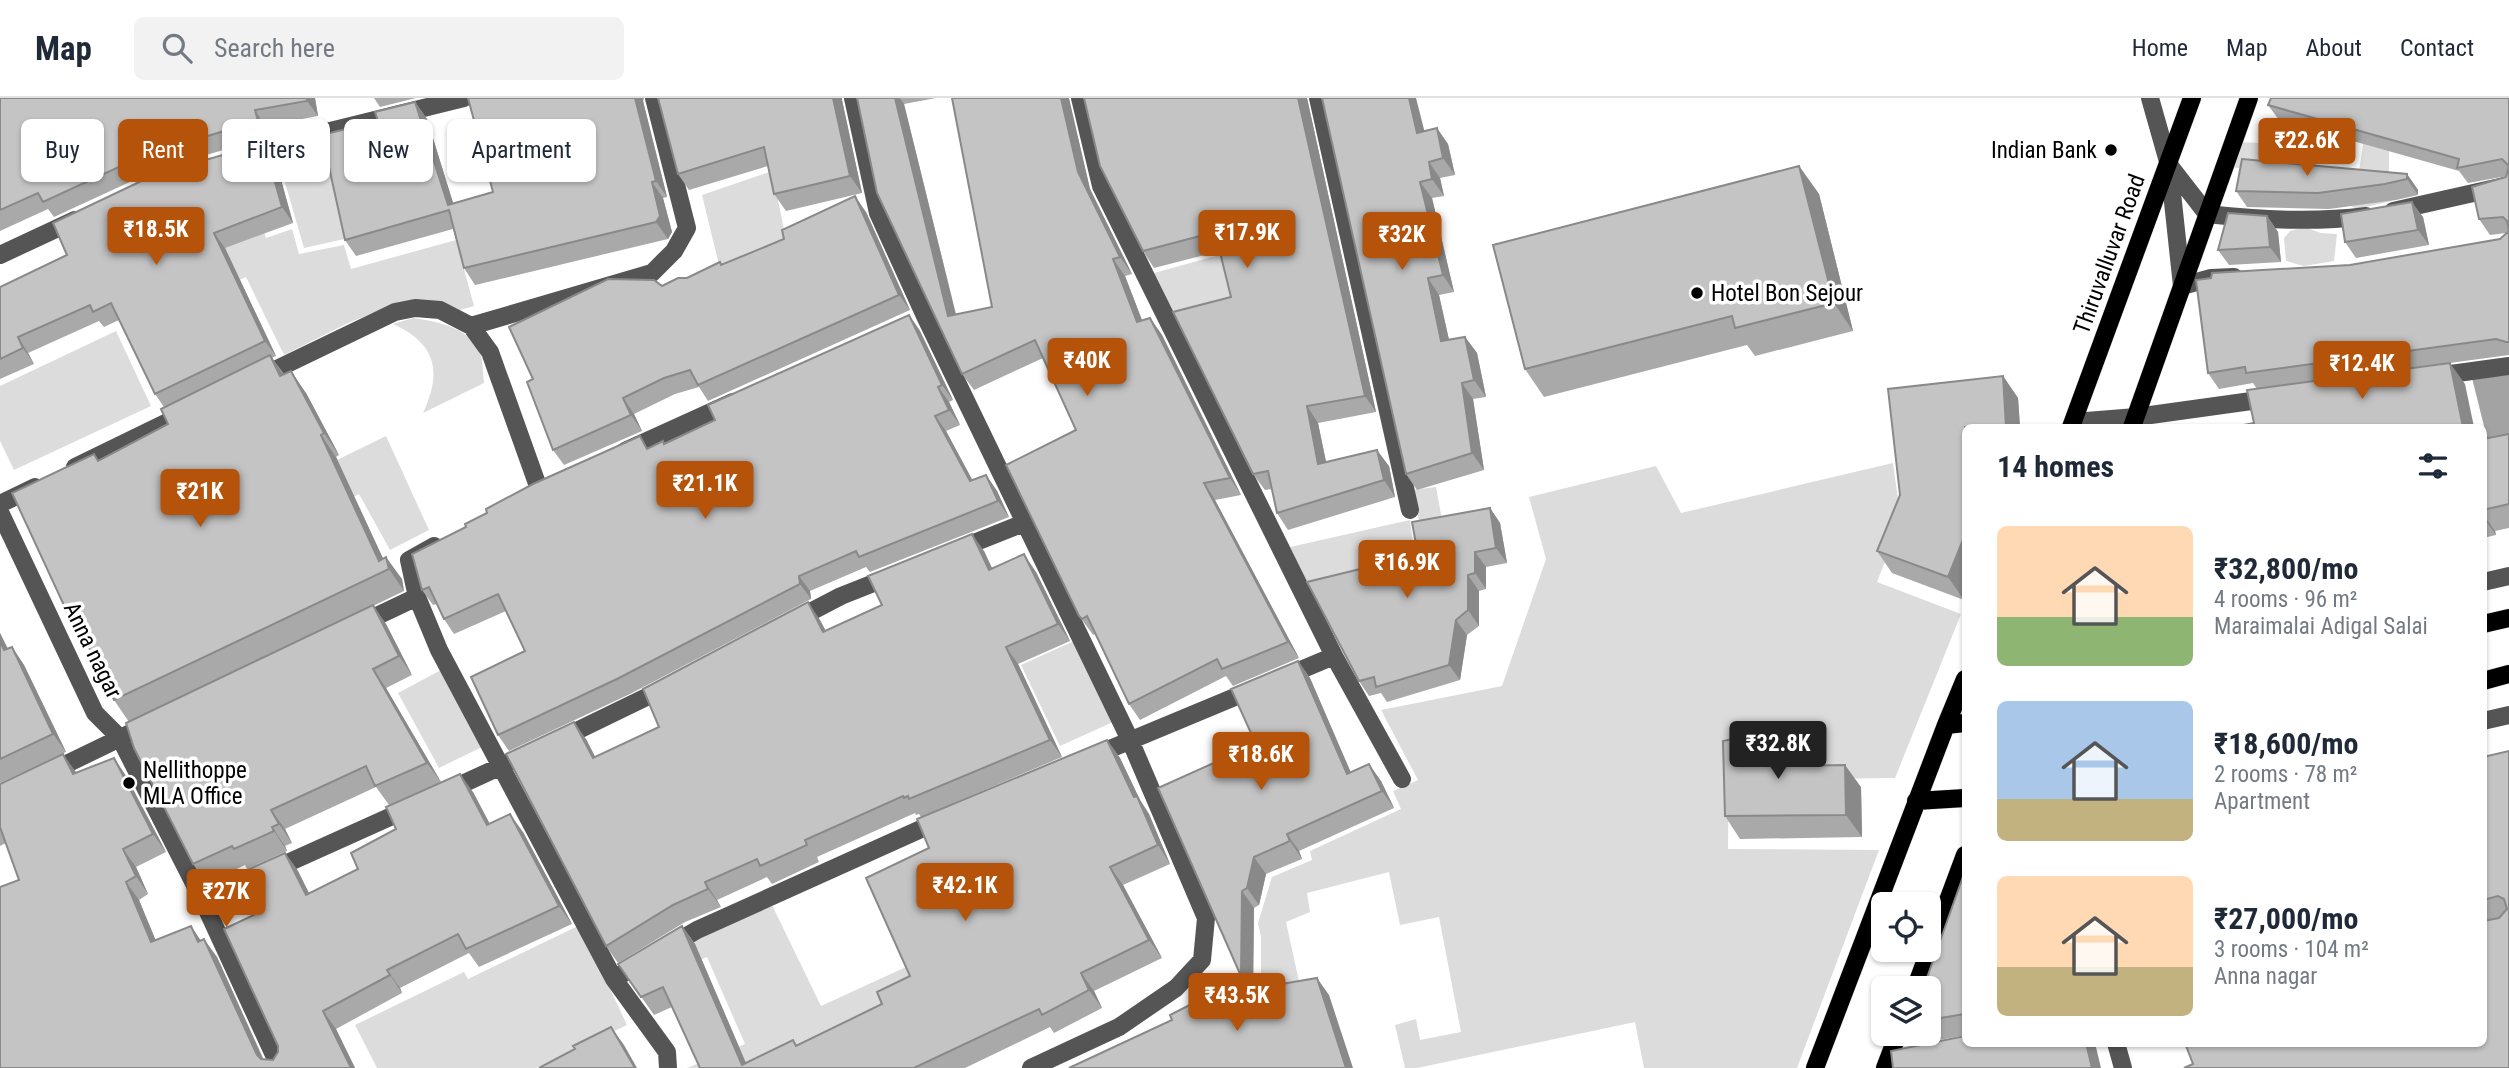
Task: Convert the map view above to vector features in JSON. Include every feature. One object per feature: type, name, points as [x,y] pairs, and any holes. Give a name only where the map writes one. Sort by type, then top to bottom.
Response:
[{"type":"main road","name":"Thiruvalluvar Road","points":[[2073,424],[2192,98]]},
{"type":"main road","points":[[2134,422],[2249,98]]},
{"type":"main road","points":[[2487,623],[2509,618]]},
{"type":"main road","points":[[2487,680],[2509,674]]},
{"type":"main road","points":[[1815,1068],[1962,686]]},
{"type":"main road","points":[[1946,724],[1962,723]]},
{"type":"main road","points":[[1916,801],[1962,798]]},
{"type":"main road","points":[[1920,976],[1962,863]]},
{"type":"street","points":[[330,131],[464,98]]},
{"type":"street","points":[[471,326],[652,273],[674,251],[687,228],[654,98]]},
{"type":"street","points":[[853,98],[878,213],[918,319],[1024,523],[1130,740],[1206,918],[1202,960],[1176,988],[1119,1027],[1031,1068]]},
{"type":"street","points":[[1080,98],[1101,187],[1334,656],[1402,779]]},
{"type":"street","points":[[1318,98],[1410,510]]},
{"type":"street","points":[[2150,98],[2169,165],[2182,286],[2211,278],[2249,276]]},
{"type":"street","points":[[2169,165],[2207,214],[2247,219],[2329,220],[2389,212],[2509,185]]},
{"type":"street","points":[[0,255],[87,215]]},
{"type":"street","points":[[247,383],[395,312],[415,307],[440,310],[471,326],[490,352],[539,489]]},
{"type":"street","points":[[2412,379],[2509,366]]},
{"type":"street","points":[[614,456],[751,394]]},
{"type":"street","points":[[2073,424],[2134,422],[2288,396]]},
{"type":"street","points":[[0,504],[198,407]]},
{"type":"street","name":"Anna nagar","points":[[0,512],[95,713],[120,738],[202,901],[280,1068]]},
{"type":"street","points":[[939,557],[1024,523]]},
{"type":"street","points":[[444,540],[408,559],[417,597],[439,650],[614,979],[667,1052],[668,1068]]},
{"type":"street","points":[[780,628],[841,596],[914,567]]},
{"type":"street","points":[[2487,581],[2509,576]]},
{"type":"street","points":[[343,632],[417,597]]},
{"type":"street","points":[[1081,761],[1334,656]]},
{"type":"street","points":[[202,901],[501,767],[683,678]]},
{"type":"street","points":[[34,780],[170,714]]},
{"type":"street","points":[[2487,720],[2509,715]]},
{"type":"street","points":[[614,979],[697,930],[958,813]]},
{"type":"street","points":[[2117,1047],[2123,1068]]},
{"type":"shaded area","points":[[2270,122],[2352,145],[2349,150],[2307,150],[2306,174],[2228,167],[2240,142],[2260,143]]},
{"type":"shaded area","points":[[2364,138],[2389,150],[2389,188],[2392,201],[2357,209],[2347,204],[2356,192]]},
{"type":"shaded area","points":[[330,155],[349,238],[304,248],[285,182],[330,182]]},
{"type":"shaded area","points":[[772,171],[787,244],[720,269],[702,195]]},
{"type":"shaded area","points":[[262,226],[266,238],[292,229],[299,254],[344,245],[351,269],[456,240],[474,306],[456,311],[387,307],[284,355],[246,277],[190,303],[188,265]]},
{"type":"shaded area","points":[[2304,227],[2321,233],[2337,234],[2334,261],[2304,266],[2286,261],[2284,238],[2290,231]]},
{"type":"shaded area","points":[[1223,254],[1237,311],[1180,325],[1154,273]]},
{"type":"shaded area","points":[[413,318],[443,324],[470,338],[481,356],[484,383],[423,413],[433,385],[432,361],[419,341],[393,324]]},
{"type":"shaded area","points":[[116,331],[151,406],[14,470],[0,441],[0,386]]},
{"type":"shaded area","points":[[2509,371],[2509,450],[2491,454],[2487,424],[2484,424],[2472,378]]},
{"type":"shaded area","points":[[386,436],[429,530],[390,550],[359,494],[312,518],[296,480]]},
{"type":"shaded area","points":[[1893,463],[1901,521],[1877,582],[1961,614],[1895,778],[1815,779],[1803,741],[1729,756],[1728,849],[1879,850],[1797,1068],[1644,1068],[1635,1022],[1417,1068],[1405,1068],[1395,1025],[1416,1019],[1420,1040],[1461,1032],[1439,917],[1400,925],[1389,872],[1307,893],[1310,912],[1286,922],[1302,995],[1261,999],[1261,937],[1258,923],[1272,877],[1312,860],[1310,851],[1401,809],[1393,791],[1418,780],[1381,710],[1502,686],[1546,559],[1529,497],[1656,466],[1681,513]]},
{"type":"shaded area","points":[[1436,487],[1444,531],[1422,534],[1412,490]]},
{"type":"shaded area","points":[[1410,520],[1416,566],[1312,592],[1290,547]]},
{"type":"shaded area","points":[[1074,641],[1113,722],[1060,746],[1021,665]]},
{"type":"shaded area","points":[[441,670],[482,747],[439,768],[398,693]]},
{"type":"shaded area","points":[[771,903],[821,1006],[906,967],[918,992],[772,1068],[687,1068],[745,1044],[707,957],[674,972],[667,957],[698,937]]},
{"type":"shaded area","points":[[580,925],[627,1025],[536,1068],[377,1068],[355,1025],[464,972],[468,979]]},
{"type":"building","points":[[0,98],[307,98],[307,101],[255,110],[257,119],[222,119],[222,132],[208,136],[208,119],[118,119],[118,167],[104,174],[104,119],[21,119],[21,182],[86,182],[43,202],[38,193],[0,210]]},
{"type":"building","points":[[468,98],[635,98],[656,181],[652,182],[660,216],[656,222],[464,268],[449,210],[345,240],[330,172],[330,133],[344,130],[344,182],[433,182],[433,158],[448,205],[493,192],[490,182],[596,182],[596,119],[474,119]]},
{"type":"building","points":[[658,98],[833,98],[850,176],[774,194],[764,147],[678,174]]},
{"type":"building","points":[[857,98],[895,98],[948,316],[992,307],[952,98],[1061,98],[1078,172],[1120,257],[1113,259],[1137,322],[1150,318],[1230,478],[1204,483],[1288,642],[1222,669],[1217,659],[1129,704],[1087,616],[1082,619],[1079,616],[1006,465],[1076,430],[1035,340],[962,374],[877,193]]},
{"type":"building","points":[[1084,98],[1298,98],[1365,396],[1307,406],[1318,464],[1377,450],[1384,480],[1277,513],[1268,471],[1253,474],[1173,312],[1231,297],[1215,232],[1143,251],[1100,166]]},
{"type":"building","points":[[1322,98],[1409,98],[1417,133],[1437,128],[1443,158],[1429,162],[1432,179],[1420,182],[1443,275],[1428,278],[1441,341],[1465,337],[1474,380],[1462,383],[1472,453],[1406,474]]},
{"type":"building","points":[[2271,98],[2509,98],[2509,166],[2502,159],[2457,168],[2459,159],[2268,105]]},
{"type":"building","points":[[415,102],[420,119],[377,119],[375,112]]},
{"type":"building","points":[[222,155],[222,182],[275,182],[282,207],[214,233],[265,341],[155,394],[111,303],[93,312],[90,305],[18,337],[23,348],[0,359],[0,287],[67,255],[53,223],[139,182],[208,182],[208,159]]},
{"type":"building","points":[[2242,159],[2407,174],[2407,179],[2318,193],[2236,191]]},
{"type":"building","points":[[1799,166],[1834,303],[1735,328],[1732,316],[1525,369],[1493,245]]},
{"type":"building","points":[[2509,166],[2509,231],[2507,221],[2503,217],[2479,219],[2472,187],[2506,177]]},
{"type":"building","points":[[855,196],[899,295],[698,385],[690,370],[664,378],[623,398],[631,415],[553,450],[527,382],[533,379],[509,327],[608,279],[654,280],[662,286],[678,278],[687,278],[720,262],[721,265],[784,239],[782,230]]},
{"type":"building","points":[[2412,202],[2418,230],[2345,242],[2341,214]]},
{"type":"building","points":[[2228,213],[2267,216],[2270,247],[2218,250]]},
{"type":"building","points":[[2509,231],[2509,342],[2496,339],[2246,373],[2245,367],[2208,373],[2196,280],[2211,278],[2212,273],[2350,265],[2500,239]]},
{"type":"building","points":[[909,315],[942,385],[938,387],[949,410],[935,416],[970,481],[986,475],[998,501],[859,557],[856,551],[799,576],[800,584],[619,678],[498,735],[471,677],[525,651],[498,594],[444,619],[429,587],[422,590],[412,554],[466,527],[465,524],[487,513],[486,509],[533,484],[640,436],[647,449],[663,441],[664,444],[715,420],[708,405]]},
{"type":"building","points":[[270,355],[280,376],[291,371],[324,433],[321,435],[379,561],[386,557],[389,569],[114,700],[71,610],[67,612],[12,493],[94,454],[98,461],[168,424],[161,409]]},
{"type":"building","points":[[2450,363],[2462,424],[2249,424],[2254,423],[2247,390]]},
{"type":"building","points":[[2003,376],[2006,424],[1962,424],[1962,542],[1948,577],[1877,551],[1900,495],[1888,389]]},
{"type":"building","points":[[2509,434],[2509,504],[2487,509],[2487,438]]},
{"type":"building","points":[[1490,508],[1496,548],[1475,552],[1475,573],[1468,575],[1468,610],[1456,620],[1449,665],[1376,687],[1374,677],[1359,681],[1307,582],[1418,555],[1412,522]]},
{"type":"building","points":[[972,534],[989,570],[1024,554],[1058,624],[1006,647],[1050,740],[909,799],[908,796],[903,796],[805,840],[807,845],[760,866],[757,859],[705,882],[708,889],[673,905],[606,946],[506,754],[574,722],[593,758],[659,727],[643,689],[808,602],[823,632],[882,605],[868,576]]},
{"type":"building","points":[[373,605],[399,656],[373,669],[427,763],[375,786],[366,766],[271,810],[279,824],[272,827],[274,831],[193,864],[134,748],[126,723]]},
{"type":"building","points":[[0,641],[4,650],[12,647],[53,734],[0,759]]},
{"type":"building","points":[[1298,661],[1347,774],[1369,764],[1382,791],[1287,834],[1290,841],[1254,857],[1247,888],[1242,891],[1241,976],[1158,788],[1256,744],[1231,689]]},
{"type":"building","points":[[1779,729],[1791,766],[1845,765],[1846,815],[1725,816],[1723,741]]},
{"type":"building","points":[[1107,740],[1134,797],[1137,796],[1158,845],[1110,867],[1149,940],[1081,973],[1089,990],[1042,1015],[1039,1009],[914,1068],[700,1068],[663,987],[641,997],[618,964],[682,926],[742,1065],[793,1040],[796,1046],[882,1004],[877,992],[910,976],[866,878],[929,848],[917,819]]},
{"type":"building","points":[[2509,751],[2509,1068],[2184,1068],[2193,1064],[2187,1047],[2487,1047],[2487,920],[2499,918],[2507,909],[2504,899],[2498,896],[2487,899],[2487,756]]},
{"type":"building","points":[[63,754],[73,774],[114,758],[153,834],[123,849],[136,876],[126,882],[151,942],[191,926],[198,942],[204,939],[261,1059],[273,1060],[278,1046],[224,929],[264,910],[245,871],[285,853],[306,895],[358,869],[351,853],[396,829],[386,807],[460,774],[487,825],[510,814],[559,906],[466,949],[458,934],[387,970],[390,975],[323,1011],[351,1068],[0,1068],[0,887],[19,880],[0,827],[0,784]]},
{"type":"building","points":[[1962,879],[1962,1014],[1941,1018],[1941,976],[1928,976],[1933,962],[1941,962],[1941,938]]},
{"type":"building","points":[[1317,978],[1346,1068],[1069,1068],[1172,1020],[1170,1015],[1241,979],[1241,991]]},
{"type":"building","points":[[611,1027],[635,1068],[539,1068],[575,1049],[573,1046]]},
{"type":"building","points":[[1962,1037],[1962,1047],[2087,1047],[2092,1068],[1893,1068],[1891,1051],[1916,1046],[1941,1046],[1941,1041]]},
{"type":"place","name":"Indian Bank","points":[[2111,150]]},
{"type":"place","name":"Hotel Bon Sejour","points":[[1697,293]]},
{"type":"place","name":"Nellithoppe MLA Office","points":[[129,783]]}]
